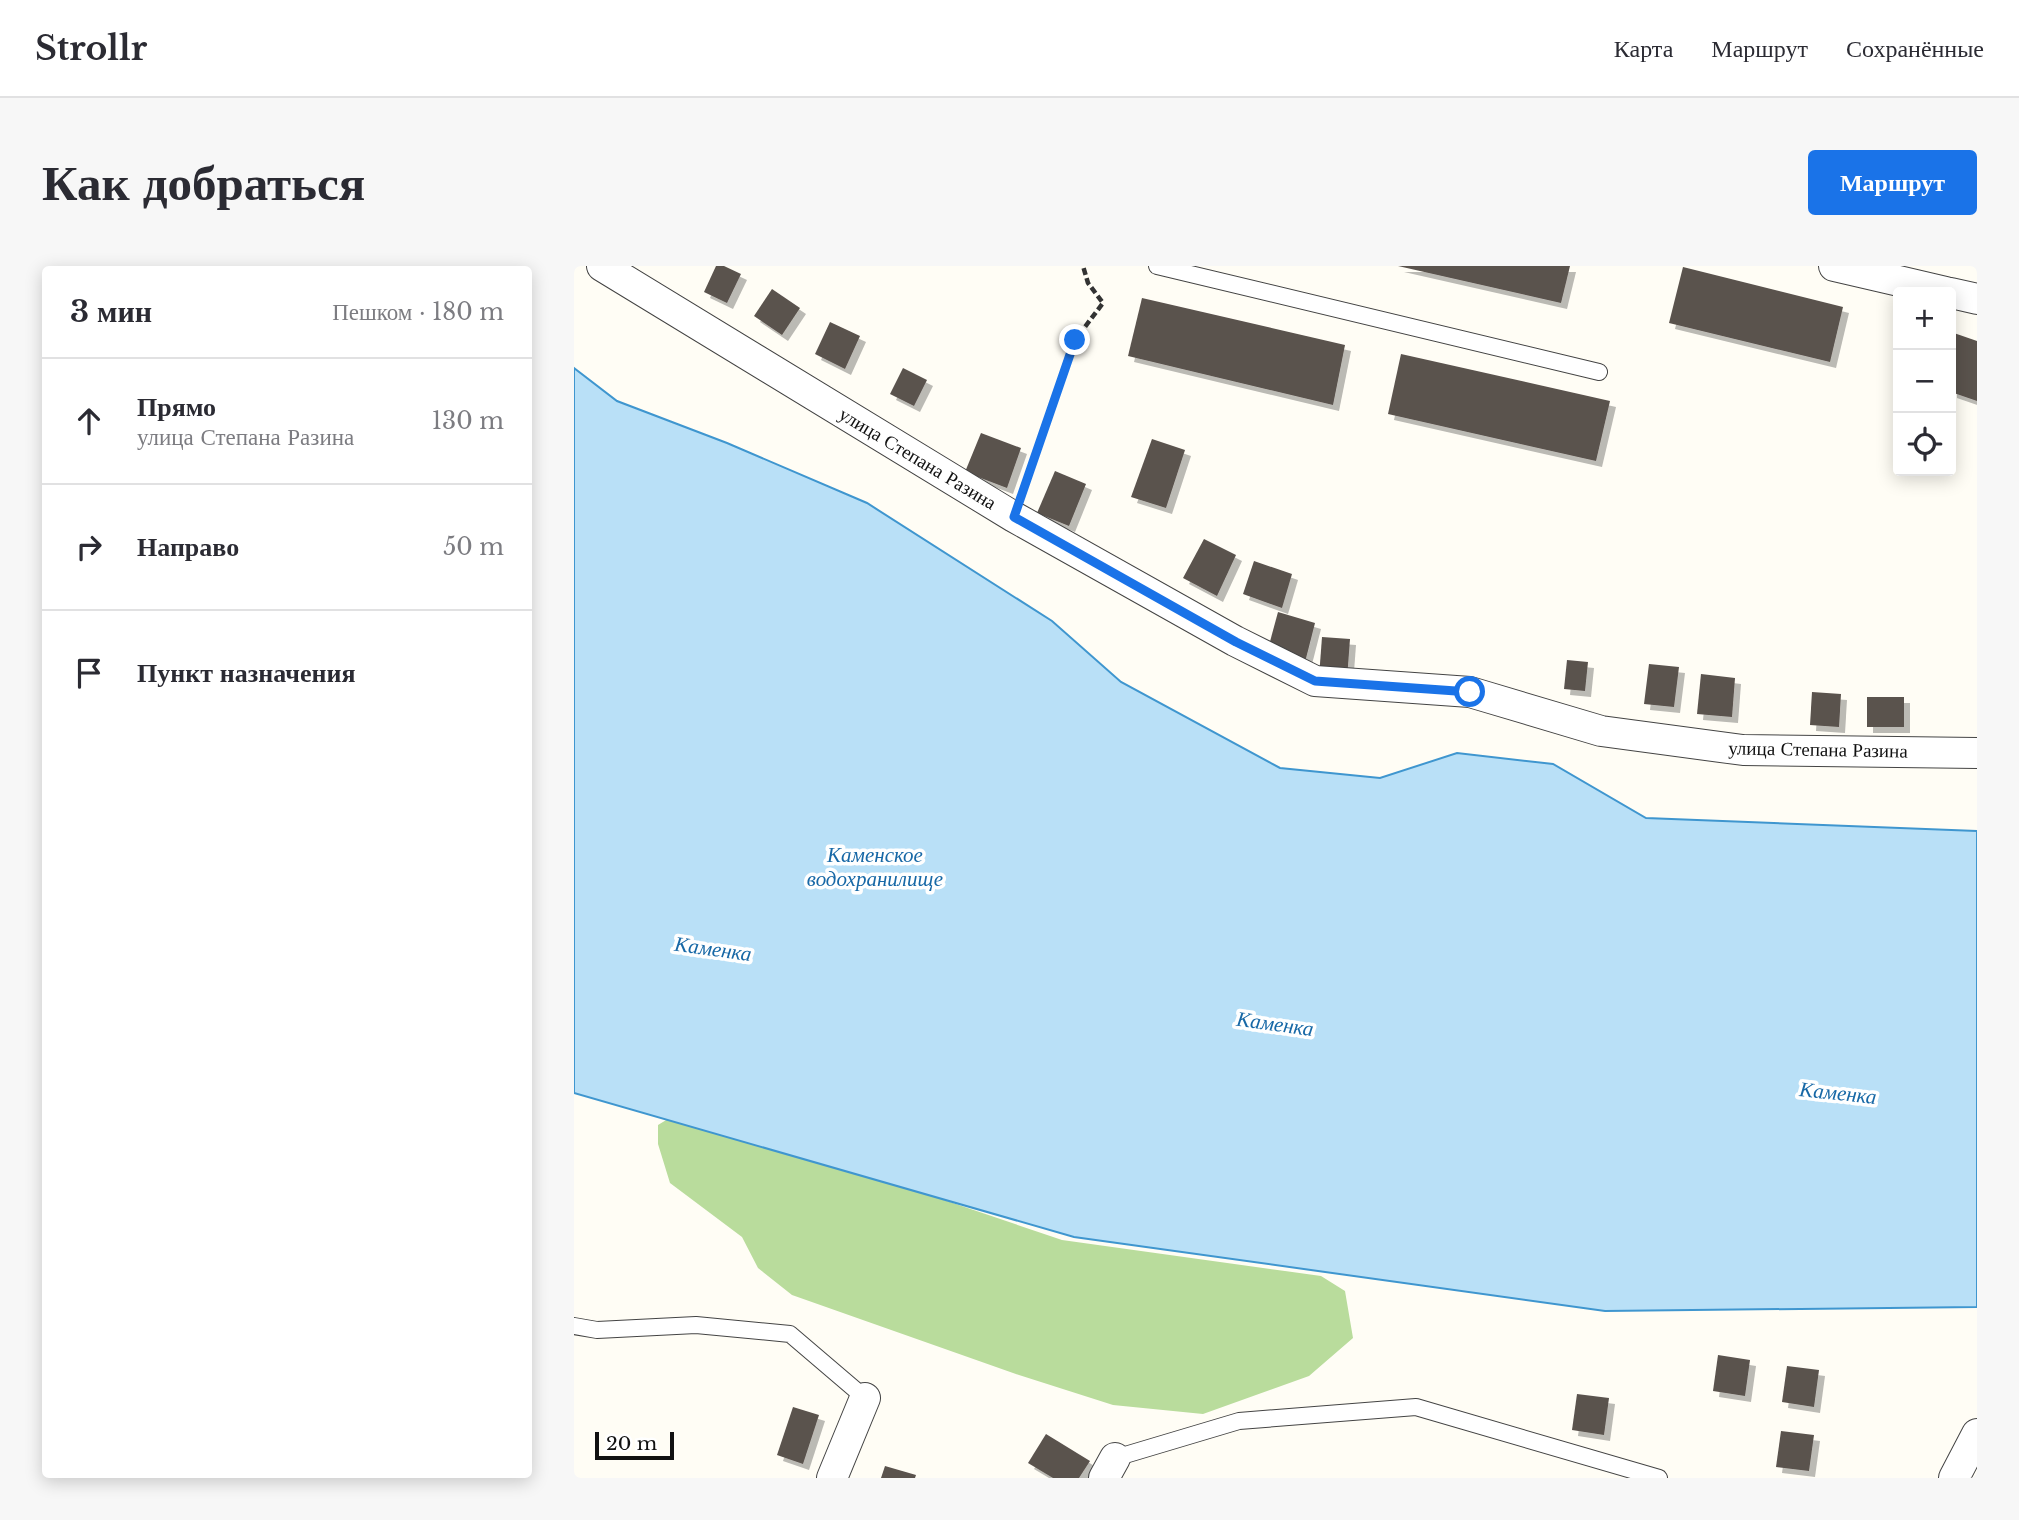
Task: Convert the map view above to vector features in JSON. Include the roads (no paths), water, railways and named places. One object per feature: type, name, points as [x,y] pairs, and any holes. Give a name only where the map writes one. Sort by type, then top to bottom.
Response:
[{"type":"street","name":"улица Степана Разина","points":[[602,266],[1014,517],[1236,642],[1315,681],[1470,692],[1601,731],[1743,750],[1977,752]]},
{"type":"street","points":[[1834,266],[1923,287]]},
{"type":"street","points":[[1956,294],[1977,299]]},
{"type":"street","points":[[832,1478],[865,1398]]},
{"type":"street","points":[[1954,1478],[1977,1434]]},
{"type":"lane","points":[[1157,266],[1600,372]]},
{"type":"lane","points":[[574,1326],[597,1330],[696,1325],[790,1334],[865,1398]]},
{"type":"lane","points":[[1110,1468],[1239,1421],[1416,1407],[1660,1478]]},
{"type":"water","name":"Каменское водохранилище","points":[[574,368],[617,401],[727,443],[867,503],[1052,621],[1121,682],[1280,768],[1380,778],[1457,753],[1553,764],[1646,818],[1977,831],[1977,1307],[1605,1311],[1074,1237],[574,1093]]},
{"type":"water label","name":"Каменка","points":[[713,949]]},
{"type":"water label","name":"Каменка","points":[[1275,1024]]},
{"type":"water label","name":"Каменка","points":[[1838,1093]]}]
